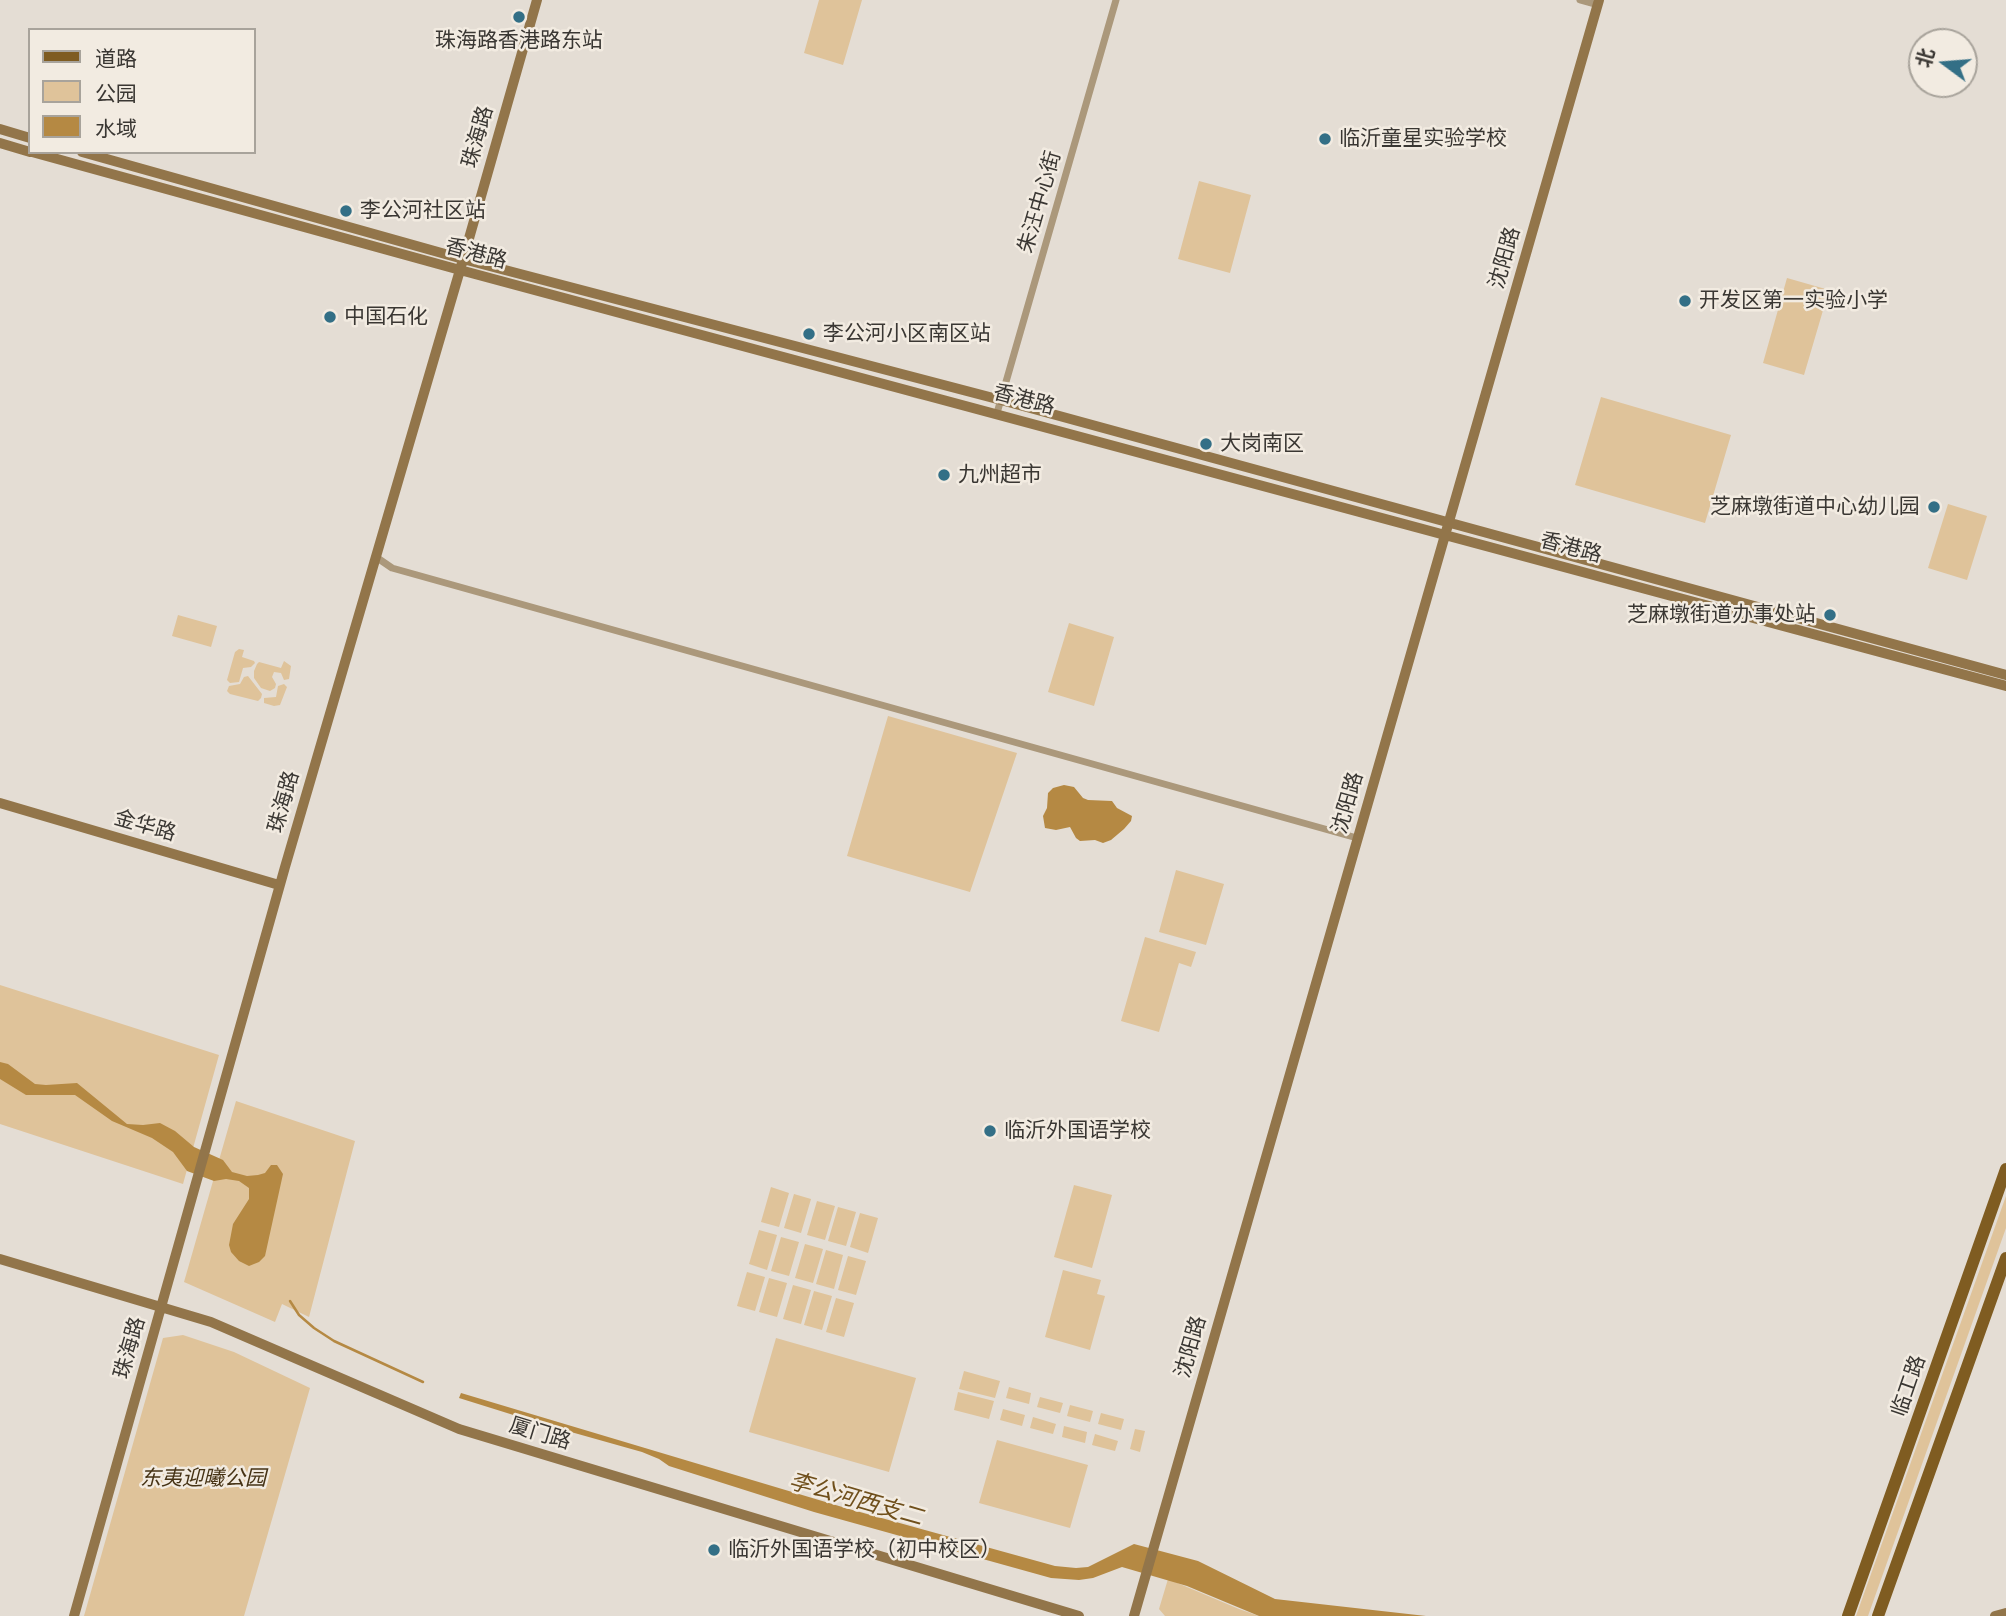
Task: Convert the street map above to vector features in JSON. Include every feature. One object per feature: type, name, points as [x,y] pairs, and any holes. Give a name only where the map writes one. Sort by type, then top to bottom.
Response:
[{"type":"main road","name":"珠海路","points":[[74,1616],[279,885],[537,0]]},
{"type":"main road","name":"沈阳路","points":[[1133,1616],[1598,2]]},
{"type":"main road","points":[[0,129],[28,137]]},
{"type":"main road","name":"香港路","points":[[0,144],[28,151]]},
{"type":"main road","name":"香港路","points":[[39,154],[1001,400],[2006,686]]},
{"type":"main road","name":"香港路","points":[[89,154],[462,264],[997,413],[2006,675]]},
{"type":"main road","name":"金华路","points":[[0,803],[279,885]]},
{"type":"main road","name":"临工路","points":[[1848,1616],[2006,1169]]},
{"type":"main road","points":[[1878,1616],[2006,1258]]},
{"type":"main road","name":"厦门路","points":[[0,1259],[211,1322],[459,1430],[1079,1616]]},
{"type":"main road","points":[[1995,1616],[2006,1613]]},
{"type":"street","name":"朱汪中心街","points":[[997,413],[1116,0]]},
{"type":"street","points":[[1580,0],[1598,2]]},
{"type":"street","points":[[376,557],[392,568],[1357,838]]},
{"type":"green space","points":[[819,0],[862,0],[843,65],[804,53]]},
{"type":"green space","points":[[1199,181],[1251,195],[1230,273],[1178,259]]},
{"type":"green space","points":[[1787,278],[1829,290],[1804,375],[1763,363]]},
{"type":"green space","points":[[1601,397],[1731,435],[1705,523],[1575,485]]},
{"type":"green space","points":[[1948,504],[1987,516],[1967,580],[1928,568]]},
{"type":"green space","points":[[178,615],[217,626],[211,647],[172,636]]},
{"type":"green space","points":[[1069,623],[1114,637],[1094,706],[1048,692]]},
{"type":"green space","points":[[244,650],[242,657],[255,663],[251,667],[243,668],[239,682],[230,683],[227,680],[235,652]]},
{"type":"green space","points":[[284,661],[291,666],[289,679],[284,680],[281,673],[274,672],[272,677],[275,688],[270,691],[261,688],[254,678],[257,664],[259,662],[281,668]]},
{"type":"green space","points":[[248,676],[262,694],[258,701],[227,691],[229,686],[240,684],[244,677]]},
{"type":"green space","points":[[284,684],[287,687],[280,705],[264,703],[264,698],[276,697],[278,686]]},
{"type":"green space","points":[[888,716],[1017,753],[970,892],[847,856]]},
{"type":"green space","points":[[1176,870],[1224,884],[1206,945],[1159,932]]},
{"type":"green space","points":[[1145,937],[1196,952],[1191,967],[1179,963],[1159,1032],[1121,1021]]},
{"type":"green space","points":[[0,985],[219,1055],[183,1184],[0,1124]]},
{"type":"green space","points":[[236,1101],[355,1141],[309,1317],[282,1304],[275,1322],[184,1282]]},
{"type":"green space","points":[[1074,1185],[1112,1195],[1092,1268],[1054,1257]]},
{"type":"green space","points":[[771,1187],[789,1193],[779,1227],[761,1222]]},
{"type":"green space","points":[[794,1194],[811,1199],[801,1233],[784,1228]]},
{"type":"green space","points":[[2006,1196],[2006,1228],[1868,1616],[1856,1616]]},
{"type":"green space","points":[[817,1201],[835,1206],[825,1240],[807,1235]]},
{"type":"green space","points":[[838,1207],[856,1212],[846,1246],[828,1241]]},
{"type":"green space","points":[[860,1213],[878,1218],[868,1253],[850,1247]]},
{"type":"green space","points":[[759,1230],[777,1235],[767,1270],[749,1264]]},
{"type":"green space","points":[[781,1237],[799,1242],[789,1276],[771,1271]]},
{"type":"green space","points":[[805,1244],[823,1249],[813,1283],[795,1278]]},
{"type":"green space","points":[[826,1250],[843,1255],[834,1289],[816,1284]]},
{"type":"green space","points":[[848,1256],[866,1261],[856,1295],[838,1290]]},
{"type":"green space","points":[[1063,1270],[1101,1280],[1097,1294],[1105,1296],[1090,1350],[1045,1337]]},
{"type":"green space","points":[[747,1272],[765,1277],[755,1311],[737,1306]]},
{"type":"green space","points":[[769,1278],[787,1283],[777,1317],[759,1312]]},
{"type":"green space","points":[[793,1285],[811,1290],[801,1324],[783,1319]]},
{"type":"green space","points":[[814,1291],[832,1296],[822,1330],[804,1325]]},
{"type":"green space","points":[[836,1298],[854,1303],[844,1337],[826,1332]]},
{"type":"green space","name":"东夷迎曦公园","points":[[183,1335],[234,1352],[310,1388],[244,1616],[84,1616],[163,1338]]},
{"type":"green space","points":[[776,1338],[916,1378],[889,1472],[749,1432]]},
{"type":"green space","points":[[964,1371],[1000,1381],[995,1398],[959,1389]]},
{"type":"green space","points":[[1009,1387],[1031,1393],[1029,1404],[1006,1398]]},
{"type":"green space","points":[[958,1392],[994,1401],[989,1419],[954,1410]]},
{"type":"green space","points":[[1040,1397],[1063,1403],[1060,1413],[1037,1407]]},
{"type":"green space","points":[[1070,1405],[1093,1411],[1090,1422],[1067,1416]]},
{"type":"green space","points":[[1003,1409],[1025,1415],[1022,1426],[1000,1420]]},
{"type":"green space","points":[[1101,1413],[1124,1419],[1121,1430],[1098,1424]]},
{"type":"green space","points":[[1033,1417],[1056,1424],[1053,1434],[1030,1428]]},
{"type":"green space","points":[[1064,1426],[1087,1432],[1085,1443],[1062,1437]]},
{"type":"green space","points":[[1135,1429],[1145,1431],[1140,1452],[1130,1449]]},
{"type":"green space","points":[[1095,1434],[1118,1441],[1115,1451],[1092,1445]]},
{"type":"green space","points":[[997,1440],[1088,1465],[1070,1528],[979,1503]]},
{"type":"green space","points":[[1168,1579],[1259,1616],[1165,1616],[1159,1609]]},
{"type":"water","points":[[1064,785],[1074,787],[1088,800],[1112,801],[1117,808],[1132,816],[1131,821],[1111,840],[1103,843],[1095,840],[1080,841],[1070,827],[1056,830],[1045,828],[1043,816],[1047,808],[1048,793],[1053,788]]},
{"type":"water","points":[[0,1062],[8,1064],[35,1084],[77,1083],[127,1124],[160,1123],[175,1131],[194,1147],[223,1160],[232,1172],[247,1176],[258,1175],[265,1173],[271,1165],[277,1165],[283,1174],[265,1256],[249,1266],[239,1261],[229,1245],[233,1224],[249,1199],[249,1188],[239,1181],[214,1181],[187,1171],[173,1152],[152,1138],[112,1121],[75,1095],[26,1095],[0,1079]]},
{"type":"water","points":[[461,1393],[849,1509],[1055,1566],[1088,1567],[1134,1544],[1198,1561],[1275,1599],[1426,1616],[1259,1616],[1187,1586],[1122,1567],[1093,1578],[1051,1578],[814,1512],[669,1466],[642,1452],[459,1398]]},
{"type":"waterway","name":"李公河西支二","points":[[290,1301],[299,1315],[334,1341],[423,1382]]},
{"type":"place","name":"珠海路香港路东站","points":[[519,17]]},
{"type":"place","name":"临沂童星实验学校","points":[[1325,139]]},
{"type":"place","name":"李公河社区站","points":[[346,211]]},
{"type":"place","name":"开发区第一实验小学","points":[[1685,301]]},
{"type":"place","name":"中国石化","points":[[330,317]]},
{"type":"place","name":"李公河小区南区站","points":[[809,334]]},
{"type":"place","name":"大岗南区","points":[[1206,444]]},
{"type":"place","name":"九州超市","points":[[944,475]]},
{"type":"place","name":"芝麻墩街道中心幼儿园","points":[[1934,507]]},
{"type":"place","name":"芝麻墩街道办事处站","points":[[1830,615]]},
{"type":"place","name":"临沂外国语学校","points":[[990,1131]]},
{"type":"place","name":"临沂外国语学校（初中校区）","points":[[714,1550]]}]
